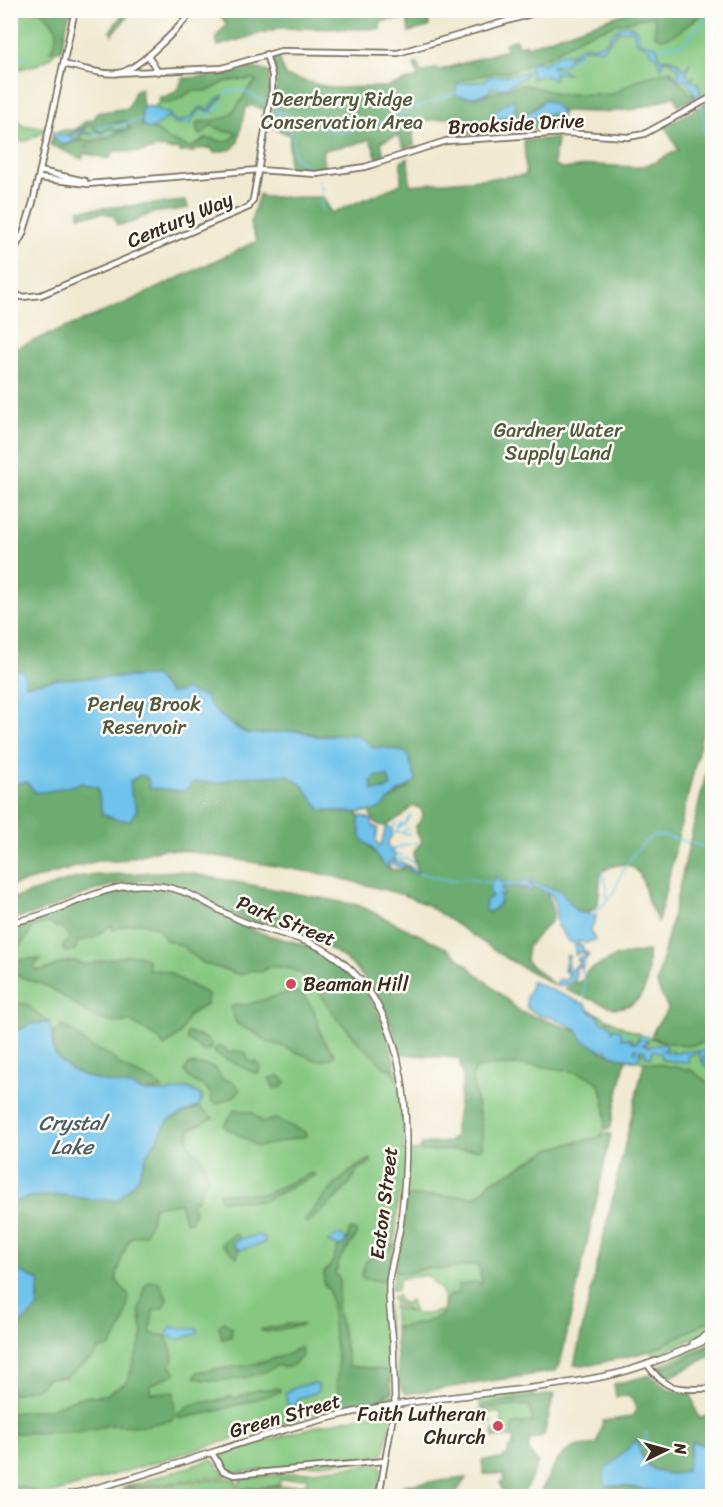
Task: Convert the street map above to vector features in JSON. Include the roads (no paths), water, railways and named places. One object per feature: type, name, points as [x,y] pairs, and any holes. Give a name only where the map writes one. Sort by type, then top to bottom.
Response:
[{"type":"street","points":[[10,257],[25,230],[39,178],[75,10]]},
{"type":"street","points":[[116,74],[136,66],[194,10]]},
{"type":"street","points":[[63,64],[116,74],[222,68],[266,54],[289,50],[398,53],[545,10]]},
{"type":"street","name":"Century Way","points":[[10,292],[22,297],[40,295],[240,212],[251,204],[272,82],[266,54]]},
{"type":"street","points":[[148,56],[158,72]]},
{"type":"street","name":"Brookside Drive","points":[[39,178],[82,184],[258,170],[314,174],[354,169],[433,144],[454,140],[564,133],[633,137],[712,97]]},
{"type":"street","name":"Brookside Drive","points":[[40,171],[100,183]]},
{"type":"street","name":"Park Street","points":[[10,922],[41,915],[113,888],[134,885],[160,886],[188,892],[248,924],[314,945],[344,964]]},
{"type":"street","name":"Eaton Street","points":[[344,964],[371,993],[385,1020],[398,1060],[405,1109],[406,1138],[401,1220],[389,1285],[395,1404],[380,1497]]},
{"type":"street","name":"Green Street","points":[[661,1359],[712,1332]]},
{"type":"street","name":"Green Street","points":[[63,1497],[125,1481],[319,1420],[395,1404],[582,1380],[617,1373],[661,1359],[712,1338]]},
{"type":"street","points":[[646,1364],[658,1379],[670,1387],[712,1389]]},
{"type":"street","points":[[212,1453],[225,1472],[236,1475],[385,1461]]},
{"type":"water","points":[[622,26],[631,26],[636,29],[640,42],[656,46],[660,59],[674,60],[682,69],[687,67],[690,61],[686,73],[689,78],[694,76],[690,80],[698,83],[701,96],[696,97],[685,78],[681,80],[675,78],[669,70],[679,76],[680,71],[671,61],[663,60],[661,68],[656,56],[649,48],[636,42],[633,30],[619,31],[602,49],[585,48],[569,58],[566,64],[552,66],[570,74],[554,73],[554,80],[543,75],[532,79],[529,64],[537,61],[543,64],[561,53],[569,55],[581,47],[589,45],[592,47],[607,42],[611,34]]},
{"type":"water","points":[[527,72],[526,76],[505,87],[491,87],[489,92],[475,97],[456,96],[457,84],[484,81],[490,76]]},
{"type":"water","points":[[224,95],[211,110],[214,113],[200,109],[191,120],[191,125],[174,124],[167,116],[159,125],[150,129],[142,124],[142,109],[145,106],[168,113],[175,121],[180,121],[190,117],[201,107],[208,110],[217,99]]},
{"type":"water","points":[[513,99],[515,115],[498,119],[490,117],[499,108]]},
{"type":"water","points":[[544,99],[554,104],[563,114],[558,117],[551,113],[529,120],[523,118],[522,114],[540,105]]},
{"type":"water","points":[[129,123],[128,130],[115,131],[111,128],[100,133],[96,129],[92,135],[84,133],[74,141],[65,145],[58,142],[52,133],[53,131],[62,136],[87,129],[68,136],[76,139],[83,132],[92,134],[96,128],[102,132],[111,127],[114,130],[127,129]]},
{"type":"water","name":"Perley Brook Reservoir","points":[[11,667],[24,672],[26,685],[58,679],[155,676],[169,693],[186,689],[206,697],[212,707],[225,719],[245,733],[290,731],[318,736],[348,735],[361,738],[373,748],[383,747],[407,753],[416,780],[381,808],[357,812],[321,810],[303,786],[288,775],[238,777],[218,783],[194,782],[185,791],[150,788],[147,777],[140,775],[130,781],[131,794],[137,810],[130,820],[115,819],[102,814],[98,788],[82,783],[45,792],[35,792],[27,782],[11,784]],"holes":[[[377,776],[388,776],[391,786],[385,790],[373,791],[371,781]]]},
{"type":"water","points":[[362,816],[372,820],[373,826],[378,828],[376,840],[379,846],[386,827],[392,828],[392,835],[387,844],[390,849],[394,850],[392,853],[396,855],[392,860],[403,863],[419,872],[412,873],[407,866],[401,868],[388,862],[390,867],[382,863],[374,850],[362,838],[359,822]]},
{"type":"water","points":[[497,877],[500,882],[519,884],[532,879],[539,885],[561,891],[577,912],[597,915],[591,930],[595,940],[586,943],[578,941],[578,945],[589,954],[582,969],[579,965],[576,968],[575,981],[557,986],[557,980],[565,981],[569,974],[564,971],[567,955],[569,956],[566,970],[570,971],[581,961],[577,959],[586,954],[581,952],[575,955],[575,944],[569,941],[558,928],[552,895],[537,888],[531,882],[528,884],[533,890],[531,892],[525,887],[502,887],[505,895],[499,895],[501,899],[499,903],[493,910],[487,912],[485,910],[486,900],[492,897],[489,889]]},
{"type":"water","points":[[531,981],[586,1005],[590,1012],[596,1014],[603,1023],[608,1022],[608,1025],[611,1025],[612,1031],[614,1028],[620,1030],[622,1038],[632,1039],[631,1041],[637,1043],[637,1038],[639,1040],[640,1037],[648,1042],[643,1044],[649,1047],[667,1045],[667,1049],[662,1050],[667,1053],[672,1050],[673,1054],[682,1051],[705,1051],[706,1058],[704,1057],[703,1060],[708,1064],[712,1062],[708,1065],[712,1067],[712,1070],[703,1064],[699,1053],[687,1056],[689,1061],[686,1062],[663,1060],[660,1053],[653,1050],[650,1058],[645,1055],[645,1051],[635,1049],[635,1052],[642,1053],[636,1060],[615,1056],[607,1052],[607,1049],[602,1051],[583,1040],[576,1029],[553,1018],[540,1016],[528,1009],[527,994]]},
{"type":"water","name":"Crystal Lake","points":[[49,1023],[55,1054],[61,1062],[77,1073],[142,1091],[165,1092],[188,1088],[202,1096],[199,1106],[169,1120],[147,1154],[138,1178],[118,1200],[94,1200],[63,1195],[29,1197],[11,1203],[11,1034],[31,1024]]},
{"type":"water","points":[[259,1235],[265,1238],[265,1242],[259,1245],[239,1250],[233,1243],[239,1239]]},
{"type":"water","points":[[341,1235],[346,1239],[345,1244],[338,1246],[328,1242],[333,1238]]},
{"type":"water","points":[[11,1270],[19,1271],[40,1281],[38,1308],[11,1332]]},
{"type":"water","points":[[171,1327],[198,1329],[198,1333],[179,1340],[166,1336]]},
{"type":"water","points":[[314,1383],[318,1385],[318,1391],[298,1398],[296,1405],[288,1406],[285,1393],[296,1387]]},
{"type":"water","points":[[637,1440],[641,1455],[648,1466],[659,1472],[672,1474],[684,1472],[687,1469],[692,1441],[705,1446],[712,1443],[712,1496],[691,1498],[629,1487],[605,1487],[604,1471]]},
{"type":"waterway","points":[[657,47],[682,45],[706,18],[712,15]]},
{"type":"waterway","points":[[567,61],[575,61],[581,50]]},
{"type":"waterway","points":[[19,58],[27,58]]},
{"type":"waterway","points":[[225,95],[240,90],[264,102]]},
{"type":"waterway","points":[[275,110],[311,125],[342,133],[360,130],[457,92]]},
{"type":"waterway","points":[[699,95],[705,133],[712,142]]},
{"type":"waterway","points":[[197,115],[214,112],[224,102]]},
{"type":"waterway","points":[[276,110],[293,136],[295,157],[311,169]]},
{"type":"waterway","points":[[129,123],[141,119]]},
{"type":"waterway","points":[[97,128],[99,125],[128,123]]},
{"type":"waterway","points":[[93,133],[111,135]]},
{"type":"waterway","points":[[319,180],[322,189],[322,210]]},
{"type":"waterway","points":[[398,828],[405,824],[411,815]]},
{"type":"waterway","points":[[391,828],[396,823]]},
{"type":"waterway","points":[[396,832],[402,823]]},
{"type":"waterway","points":[[402,833],[408,828]]},
{"type":"waterway","points":[[391,834],[400,832],[410,834]]},
{"type":"waterway","points":[[609,899],[631,857],[652,836],[665,836],[702,846],[712,838]]},
{"type":"waterway","points":[[392,850],[417,843]]},
{"type":"waterway","points":[[394,855],[402,855]]},
{"type":"waterway","points":[[395,859],[407,859],[414,863]]},
{"type":"waterway","points":[[592,915],[609,899],[606,895],[607,887],[602,872]]},
{"type":"waterway","points":[[418,873],[451,881],[471,879],[493,884]]},
{"type":"waterway","points":[[567,960],[570,971]]},
{"type":"waterway","points":[[582,969],[585,984],[584,997]]},
{"type":"waterway","points":[[621,1033],[630,1035]]},
{"type":"waterway","points":[[641,1038],[647,1035]]},
{"type":"waterway","points":[[642,1039],[648,1037]]},
{"type":"waterway","points":[[639,1450],[645,1442],[646,1432]]},
{"type":"waterway","points":[[592,1496],[606,1487]]},
{"type":"place","name":"Beaman Hill","points":[[291,984]]},
{"type":"place","name":"Faith Lutheran Church","points":[[498,1426]]},
{"type":"park label","name":"Deerberry Ridge Conservation Area","points":[[342,110]]},
{"type":"park label","name":"Gardner Water Supply Land","points":[[558,442]]}]
